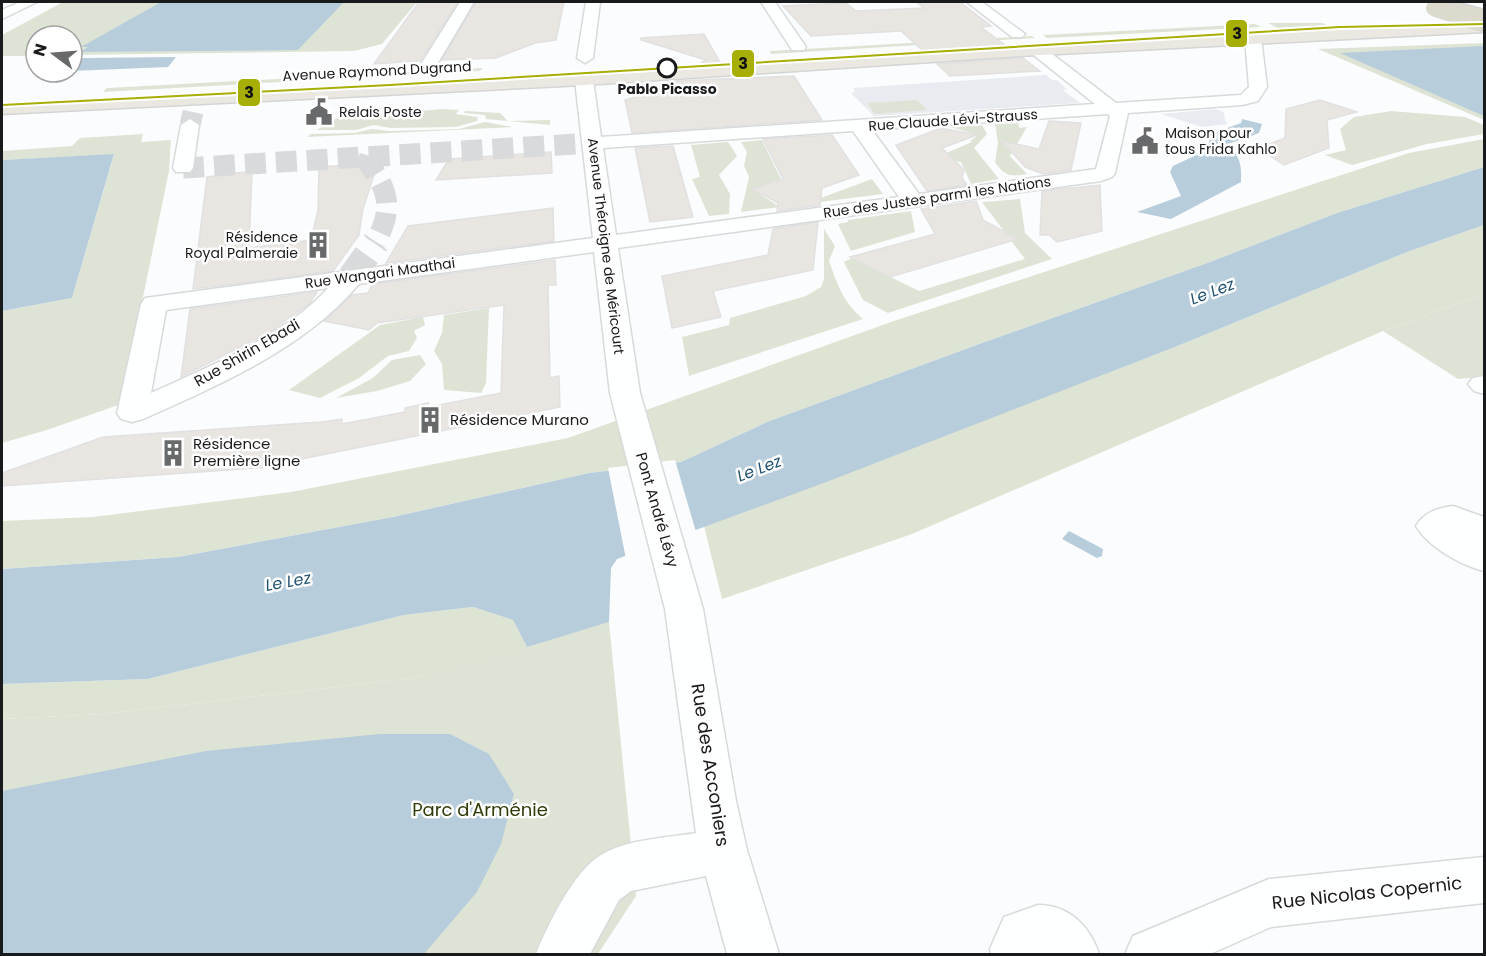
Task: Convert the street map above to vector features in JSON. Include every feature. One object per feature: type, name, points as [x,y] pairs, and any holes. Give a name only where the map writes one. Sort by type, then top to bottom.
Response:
[{"type":"highway","points":[[1438,5],[1485,15]]},
{"type":"highway","points":[[1438,5],[1485,23]]},
{"type":"main road","points":[[1324,19],[1485,23]]},
{"type":"main road","name":"Avenue Raymond Dugrand","points":[[2,109],[193,112],[1036,42],[1253,38],[1485,23]]},
{"type":"main road","name":"Avenue Raymond Dugrand","points":[[995,36],[1017,34],[1036,42]]},
{"type":"main road","points":[[774,49],[803,47]]},
{"type":"main road","points":[[583,58],[597,68],[583,80],[567,70],[583,58]]},
{"type":"main road","name":"Avenue Raymond Dugrand","points":[[404,70],[447,68]]},
{"type":"street","points":[[2,15],[30,2]]},
{"type":"street","points":[[426,69],[467,2]]},
{"type":"street","points":[[583,58],[593,2]]},
{"type":"street","points":[[768,2],[803,47]]},
{"type":"street","points":[[974,2],[1017,34]]},
{"type":"street","name":"Rue Claude Lévi-Strauss","points":[[593,143],[1114,109],[1252,97],[1258,87],[1253,38]]},
{"type":"street","points":[[1036,42],[1114,109]]},
{"type":"street","name":"Avenue Théroigne de Méricourt","points":[[583,80],[629,412]]},
{"type":"street","name":"Rue des Justes parmi les Nations","points":[[605,242],[1094,177],[1105,173],[1120,115],[1114,109]]},
{"type":"street","points":[[183,168],[193,112]]},
{"type":"street","points":[[859,126],[912,200]]},
{"type":"street","name":"Rue Wangari Maathai","points":[[132,413],[154,304],[605,242]]},
{"type":"street","name":"Rue Shirin Ebadi","points":[[132,413],[189,387],[291,330],[344,288],[351,277]]},
{"type":"street","name":"Pont André Lévy","points":[[629,412],[684,609]]},
{"type":"street","points":[[1485,532],[1454,515],[1446,517],[1433,526],[1439,532],[1485,558]]},
{"type":"street","name":"Rue des Acconiers","points":[[684,609],[713,801],[723,850],[753,954]]},
{"type":"street","points":[[562,954],[602,883],[620,870],[723,850]]},
{"type":"street","name":"Rue Nicolas Copernic","points":[[1151,954],[1269,903],[1485,880]]},
{"type":"street","points":[[1017,954],[1016,949],[1022,935],[1036,929],[1052,931],[1067,943],[1073,954]]},
{"type":"shaded area","points":[[1046,75],[1052,80],[1057,80],[1067,89],[1063,90],[1080,103],[874,116],[851,93],[855,92],[853,88]]},
{"type":"shaded area","points":[[1215,109],[1224,112],[1225,121],[1228,124],[1202,127],[1161,114]]},
{"type":"green space","points":[[63,2],[417,2],[382,44],[354,51],[84,55],[84,24],[24,24],[24,56],[2,56],[2,35]]},
{"type":"green space","points":[[1268,23],[1322,23],[1337,29],[1289,34]]},
{"type":"green space","points":[[1255,24],[1261,27],[1047,38],[1043,35]]},
{"type":"green space","points":[[1032,36],[1035,38],[771,54],[770,51]]},
{"type":"green space","points":[[1484,43],[1484,120],[1318,49]]},
{"type":"green space","points":[[483,68],[480,71],[103,92],[107,88]]},
{"type":"green space","points":[[917,100],[927,110],[875,114],[867,103]]},
{"type":"green space","points":[[442,109],[459,110],[456,114],[478,117],[477,121],[456,127],[390,128],[374,125],[356,130],[317,130],[332,119]]},
{"type":"green space","points":[[465,111],[500,113],[508,121],[550,120],[550,125],[486,119],[485,115],[464,113]]},
{"type":"green space","points":[[1391,111],[1465,117],[1484,125],[1484,134],[1427,144],[1352,165],[1325,155],[1346,150],[1340,129],[1354,117]]},
{"type":"green space","points":[[485,122],[513,127],[307,137],[311,134],[354,133],[372,129],[389,131],[459,129]]},
{"type":"green space","points":[[1018,123],[1019,128],[1027,127],[1010,156],[1027,174],[1012,175],[1005,173],[995,162],[998,143],[995,124]]},
{"type":"green space","points":[[982,125],[987,134],[974,148],[999,179],[971,184],[961,162],[947,160],[944,154],[972,142],[970,141],[978,135],[950,127]]},
{"type":"green space","points":[[143,134],[141,142],[171,140],[169,171],[121,404],[2,443],[2,311],[72,298],[114,155],[2,160],[2,151],[72,146],[80,138]]},
{"type":"green space","points":[[1484,139],[1484,167],[1337,213],[1210,262],[982,343],[767,422],[681,462],[589,473],[393,517],[178,557],[2,569],[2,521],[93,517],[291,492],[568,438],[894,321],[1409,153]]},
{"type":"green space","points":[[762,140],[781,179],[752,189],[780,207],[741,212],[749,177],[744,166],[747,152],[741,142]]},
{"type":"green space","points":[[728,142],[737,156],[719,175],[730,194],[729,214],[709,216],[692,179],[700,177],[691,145]]},
{"type":"green space","points":[[872,179],[883,194],[820,202],[818,199]]},
{"type":"green space","points":[[1020,199],[1025,233],[1052,259],[888,313],[863,300],[844,262],[852,258],[919,291],[1025,259],[982,202]]},
{"type":"green space","points":[[911,211],[915,232],[851,251],[838,224],[848,222],[848,220]]},
{"type":"green space","points":[[1484,225],[1484,294],[1383,331],[912,534],[722,599],[704,526],[1175,347],[1407,252]]},
{"type":"green space","points":[[824,229],[835,246],[829,261],[838,286],[846,300],[863,319],[689,376],[682,337],[729,325],[730,318],[806,296],[821,287],[824,279]]},
{"type":"green space","points":[[1484,294],[1484,377],[1458,379],[1383,331]]},
{"type":"green space","points":[[489,308],[486,383],[481,393],[444,390],[442,364],[434,351],[442,333],[444,315]]},
{"type":"green space","points":[[423,317],[425,325],[414,331],[417,338],[409,351],[388,356],[359,378],[320,398],[289,390],[380,325]]},
{"type":"green space","points":[[420,355],[426,364],[410,381],[377,391],[336,398],[373,378],[392,360]]},
{"type":"green space","points":[[473,607],[513,620],[527,647],[414,678],[103,714],[2,719],[2,684],[148,679],[404,615]]},
{"type":"green space","name":"Parc d'Arménie","points":[[609,622],[636,896],[598,954],[2,954],[2,719],[103,714],[414,678]]},
{"type":"water","points":[[161,2],[344,2],[298,50],[84,52],[88,47],[84,45]]},
{"type":"water","points":[[1484,46],[1484,116],[1340,53]]},
{"type":"water","points":[[176,57],[168,67],[84,70],[84,58]]},
{"type":"water","points":[[1242,119],[1262,124],[1259,133],[1228,144],[1239,162],[1241,182],[1171,219],[1137,212],[1181,196],[1170,172],[1173,166],[1207,150],[1211,134],[1241,123]]},
{"type":"water","points":[[114,154],[72,298],[2,311],[2,160]]},
{"type":"water","name":"Le Lez","points":[[1484,167],[1484,225],[1407,252],[1175,347],[829,481],[617,559],[611,568],[609,622],[527,647],[513,620],[473,607],[404,615],[148,679],[2,684],[2,569],[178,557],[393,517],[589,473],[681,462],[767,422],[982,343],[1210,262],[1337,213]]},
{"type":"water","points":[[1069,531],[1103,549],[1102,556],[1097,558],[1062,539]]},
{"type":"water","points":[[380,734],[450,734],[489,754],[514,794],[501,844],[477,892],[424,954],[2,954],[2,791],[206,751]]},
{"type":"pier","points":[[675,460],[696,532],[626,559],[608,468]]},
{"type":"building","points":[[419,2],[458,2],[420,61],[374,64]]},
{"type":"building","points":[[476,2],[564,2],[556,40],[535,43],[496,58],[442,60]]},
{"type":"building","points":[[916,2],[960,2],[991,26],[981,27],[1005,45],[922,50],[901,31],[811,36],[783,6],[846,3],[856,11],[924,8]]},
{"type":"building","points":[[704,34],[721,64],[698,65],[706,60],[641,40],[641,38]]},
{"type":"building","points":[[1023,58],[1040,71],[950,76],[937,64]]},
{"type":"building","points":[[794,76],[822,120],[632,133],[625,100],[658,90],[674,81]]},
{"type":"building","points":[[1320,100],[1357,112],[1327,120],[1329,148],[1284,165],[1258,148],[1285,138],[1286,109]]},
{"type":"building","points":[[1049,121],[1081,123],[1071,170],[1043,174],[1025,167],[1002,141],[1039,149]]},
{"type":"building","points":[[941,128],[977,135],[942,148],[964,170],[962,178],[967,185],[927,191],[896,145]]},
{"type":"building","points":[[832,135],[859,175],[822,188],[820,205],[777,211],[778,203],[752,189],[783,179],[763,139]]},
{"type":"building","points":[[673,146],[693,217],[650,222],[635,148]]},
{"type":"building","points":[[551,152],[552,173],[436,180],[449,159]]},
{"type":"building","points":[[378,163],[363,209],[359,235],[333,271],[193,289],[207,177],[252,171],[249,248],[311,240],[318,210],[319,167]]},
{"type":"building","points":[[1100,185],[1102,231],[1057,242],[1049,235],[1040,235],[1042,191]]},
{"type":"building","points":[[976,201],[983,220],[1018,239],[890,277],[850,257],[935,234],[921,209]]},
{"type":"building","points":[[553,208],[554,241],[386,263],[408,226]]},
{"type":"building","points":[[818,222],[813,270],[713,291],[721,317],[672,328],[662,276],[768,255],[773,229]]},
{"type":"building","points":[[555,260],[556,285],[548,285],[550,378],[559,376],[560,407],[287,462],[286,466],[2,486],[2,473],[103,437],[342,419],[342,424],[405,412],[405,408],[428,403],[429,407],[501,393],[504,305],[377,323],[369,330],[324,321],[352,295],[368,293],[373,284]]},
{"type":"building","points":[[317,292],[310,303],[268,333],[181,377],[190,309]]},
{"type":"tunnel","points":[[190,125],[193,112]]},
{"type":"tunnel","points":[[370,157],[593,143]]},
{"type":"tunnel","points":[[183,168],[370,157]]},
{"type":"tunnel","points":[[370,157],[368,163],[381,183],[386,202],[385,221],[375,243]]},
{"type":"tunnel","points":[[351,277],[376,242]]},
{"type":"transit line","name":"3","points":[[2,105],[390,85],[1340,27],[1484,24]]},
{"type":"place","name":"Pablo Picasso","points":[[667,68]]},
{"type":"place","name":"Relais Poste","points":[[319,112]]},
{"type":"place","name":"Maison pour tous Frida Kahlo","points":[[1145,141]]},
{"type":"place","name":"Résidence Royal Palmeraie","points":[[318,245]]},
{"type":"place","name":"Résidence Murano","points":[[430,420]]},
{"type":"place","name":"Résidence Première ligne","points":[[173,453]]}]
